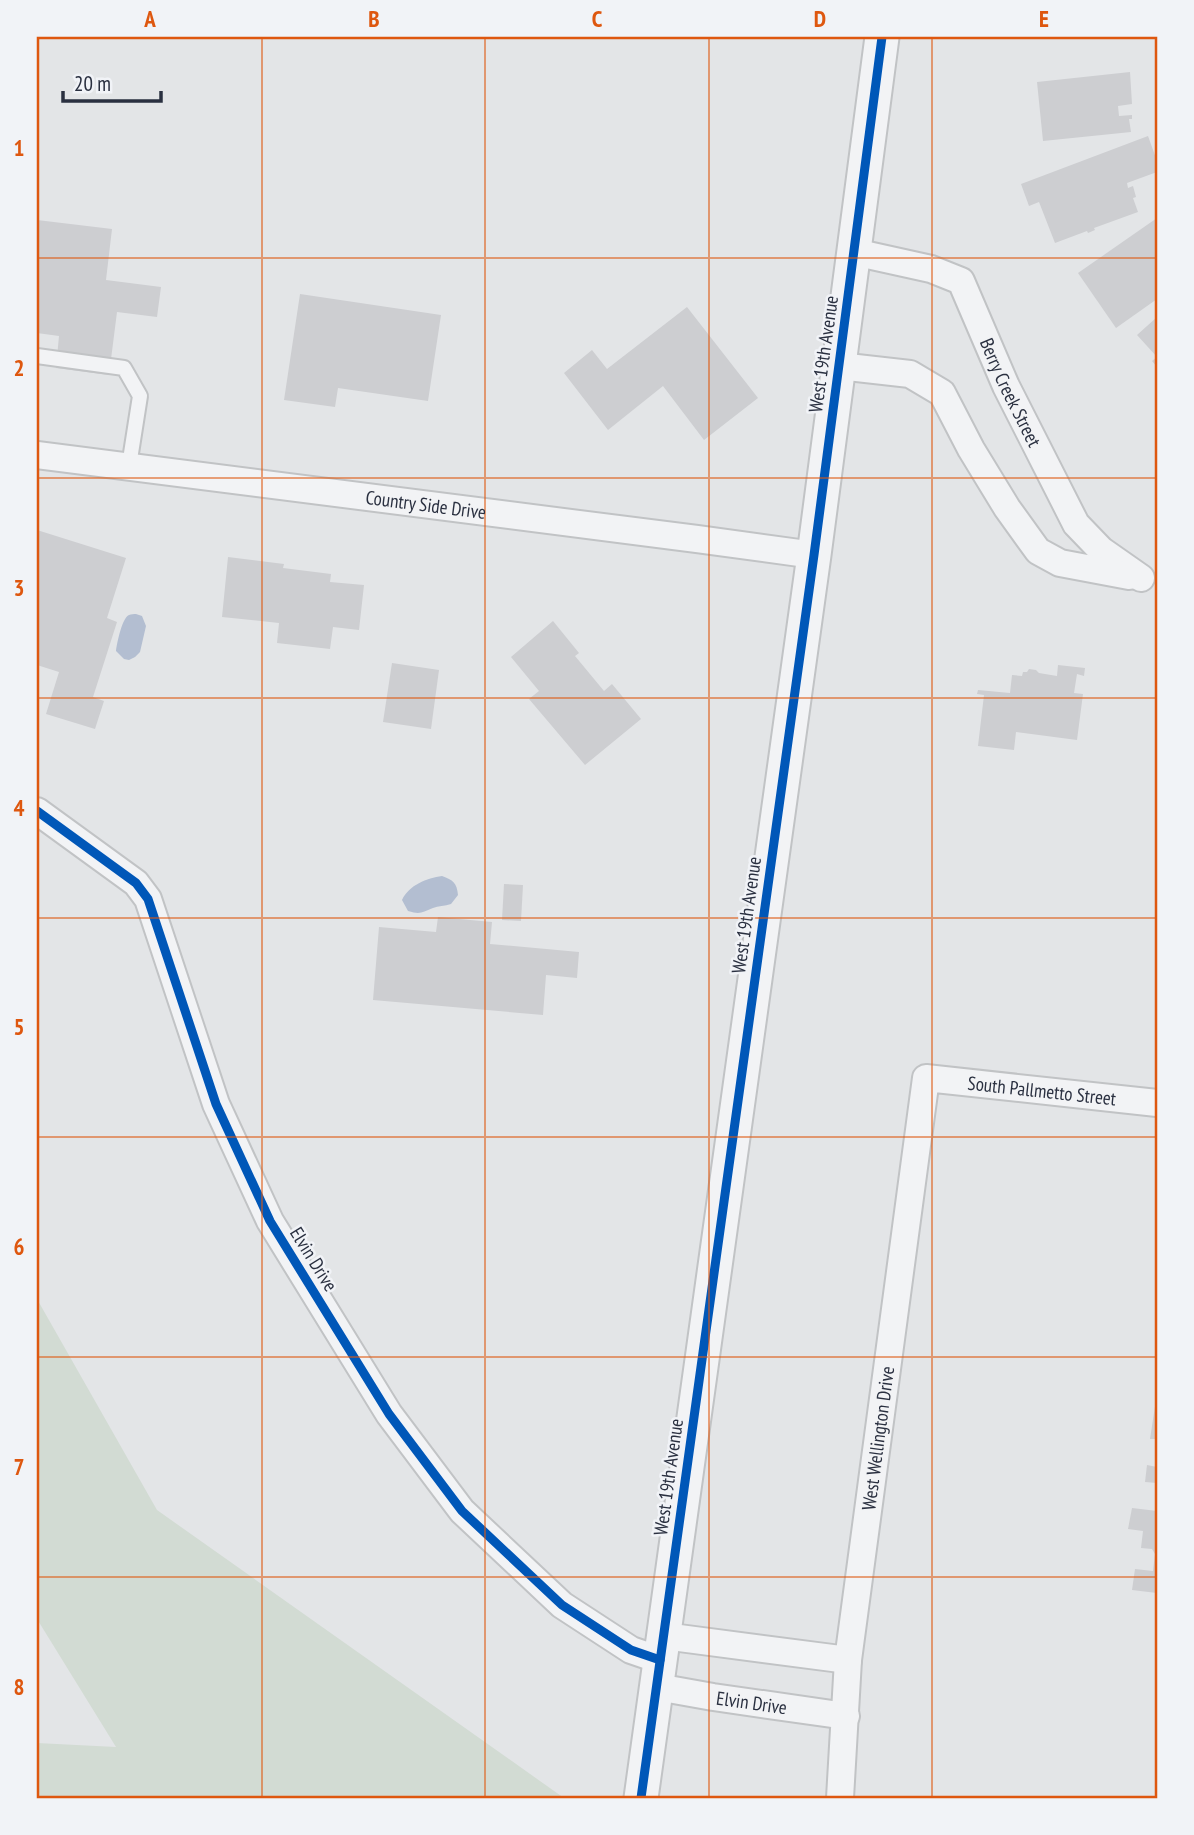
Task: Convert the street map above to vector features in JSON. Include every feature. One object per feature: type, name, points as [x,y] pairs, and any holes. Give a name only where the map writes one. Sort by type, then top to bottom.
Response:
[{"type":"street","name":"West 19th Avenue","points":[[642,1798],[814,555],[882,37]]},
{"type":"street","name":"Berry Creek Street","points":[[854,252],[931,269],[961,281],[1006,386],[1076,524],[1101,550],[1149,579]]},
{"type":"street","name":"Berry Creek Street","points":[[839,366],[910,373],[942,393],[971,449],[1007,508],[1038,551],[1060,563],[1149,579]]},
{"type":"street","name":"Country Side Drive","points":[[37,455],[814,555]]},
{"type":"street","name":"Elvin Drive","points":[[37,811],[136,883],[148,899],[216,1104],[270,1221],[389,1414],[462,1511],[562,1605],[631,1650],[660,1661],[713,1697],[846,1716]]},
{"type":"street","name":"South Pallmetto Street","points":[[926,1078],[1157,1103]]},
{"type":"street","name":"West Wellington Drive","points":[[839,1798],[848,1660],[926,1078]]},
{"type":"street","name":"Elvin Drive","points":[[660,1661],[848,1660]]},
{"type":"lane","points":[[37,356],[124,368],[140,397],[129,467]]},
{"type":"shaded area","points":[[37,1299],[157,1510],[564,1798],[37,1798],[37,1743],[116,1747],[37,1619]]},
{"type":"water","points":[[136,614],[142,616],[146,626],[140,652],[129,660],[124,659],[116,651],[119,637],[126,617]]},
{"type":"water","points":[[442,876],[452,881],[457,888],[458,895],[451,904],[416,913],[408,911],[402,900],[409,890]]},
{"type":"building","points":[[1130,72],[1132,104],[1118,106],[1119,116],[1132,115],[1132,119],[1129,119],[1131,132],[1043,141],[1037,82]]},
{"type":"building","points":[[1148,136],[1157,161],[1157,172],[1127,183],[1128,188],[1133,186],[1136,197],[1133,198],[1138,212],[1094,228],[1095,230],[1088,233],[1087,231],[1055,243],[1039,202],[1029,206],[1021,184]]},
{"type":"building","points":[[1157,218],[1157,299],[1116,328],[1078,273]]},
{"type":"building","points":[[37,220],[112,229],[106,280],[161,287],[157,317],[117,312],[109,375],[56,368],[59,336],[37,333]]},
{"type":"building","points":[[300,294],[441,315],[428,401],[338,388],[335,407],[284,400]]},
{"type":"building","points":[[687,307],[758,398],[704,440],[663,386],[608,430],[564,373],[592,350],[607,369]]},
{"type":"building","points":[[1157,317],[1157,357],[1137,335]]},
{"type":"building","points":[[37,530],[126,558],[107,618],[117,622],[93,697],[104,701],[95,729],[46,714],[59,672],[37,665]]},
{"type":"building","points":[[228,557],[284,564],[283,568],[331,574],[330,582],[364,585],[359,630],[333,627],[330,649],[277,643],[279,623],[222,617]]},
{"type":"building","points":[[553,621],[579,653],[575,656],[604,691],[612,684],[641,719],[585,765],[529,699],[539,691],[511,657]]},
{"type":"building","points":[[392,663],[439,670],[431,729],[383,722]]},
{"type":"building","points":[[1058,665],[1085,668],[1084,676],[1077,674],[1074,693],[1083,694],[1077,740],[1016,732],[1014,750],[978,746],[984,695],[977,694],[978,690],[1010,693],[1012,675],[1022,676],[1023,672],[1029,669],[1057,676]]},
{"type":"building","points":[[504,884],[523,885],[521,921],[502,920]]},
{"type":"building","points":[[438,917],[492,922],[490,944],[579,952],[577,978],[546,975],[543,1015],[373,1000],[379,927],[436,932]]},
{"type":"building","points":[[1156,1400],[1157,1439],[1150,1439]]},
{"type":"building","points":[[1147,1465],[1157,1467],[1157,1483],[1145,1482]]},
{"type":"building","points":[[1132,1508],[1157,1511],[1157,1593],[1132,1590],[1135,1569],[1153,1571],[1155,1554],[1152,1549],[1141,1548],[1143,1531],[1128,1529]]},
{"type":"cycle path","points":[[641,1798],[814,555],[882,37]]},
{"type":"cycle path","points":[[37,811],[136,883],[148,899],[216,1104],[270,1221],[389,1414],[462,1511],[562,1605],[631,1650],[660,1660]]}]
